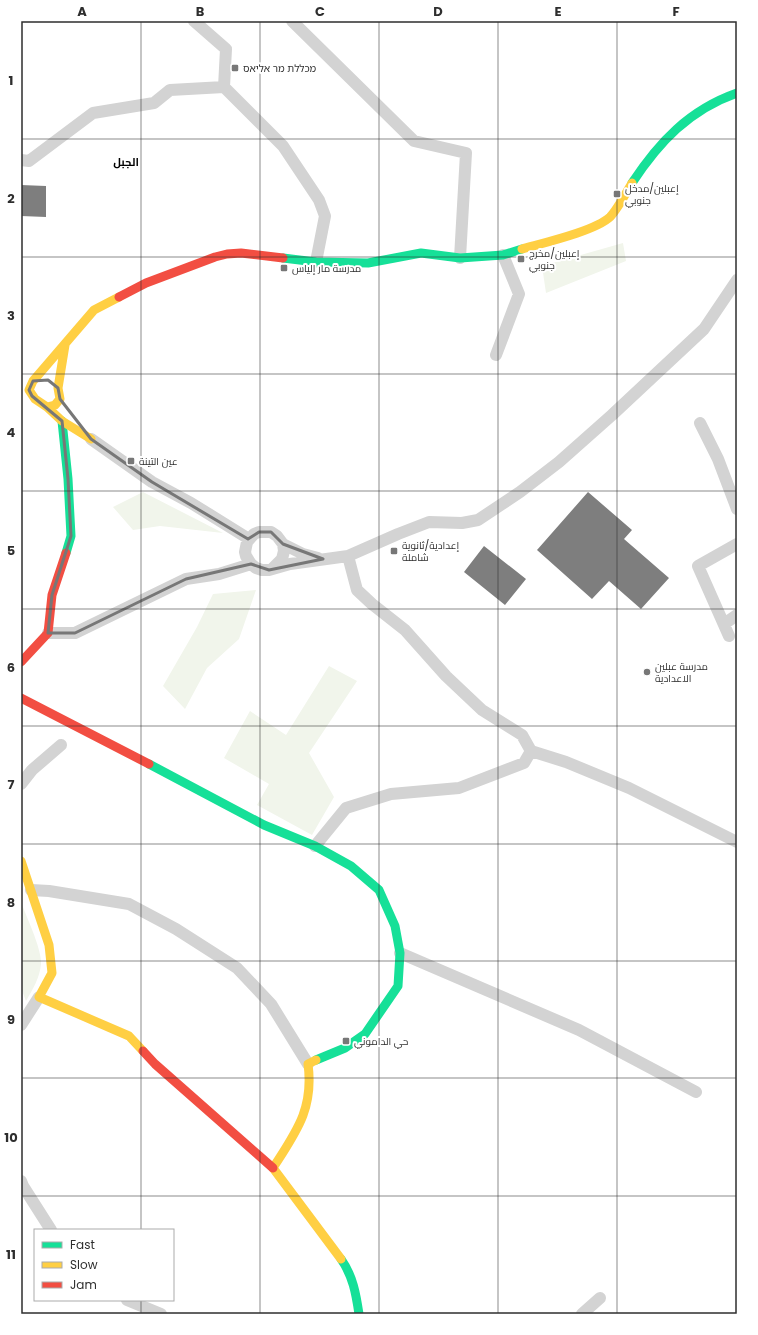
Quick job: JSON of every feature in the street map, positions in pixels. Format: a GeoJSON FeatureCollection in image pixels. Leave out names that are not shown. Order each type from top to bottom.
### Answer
{"type":"FeatureCollection","features":[{"type":"Feature","properties":{"kind":"street"},"geometry":{"type":"LineString","coordinates":[[194,21],[226,49],[224,86],[283,146],[319,200],[325,216],[316,262]]}},
{"type":"Feature","properties":{"kind":"street"},"geometry":{"type":"LineString","coordinates":[[292,21],[414,141],[466,153],[460,258]]}},
{"type":"Feature","properties":{"kind":"street"},"geometry":{"type":"LineString","coordinates":[[21,160],[28,161],[93,113],[154,103],[170,90],[224,86]]}},
{"type":"Feature","properties":{"kind":"street"},"geometry":{"type":"LineString","coordinates":[[32,396],[30,390],[34,380],[94,310],[146,283],[215,257],[227,254],[242,253],[316,262],[368,263],[421,253],[460,258],[503,255],[586,230],[607,220],[612,215],[639,173],[667,138],[690,117],[723,98],[737,93]]}},
{"type":"Feature","properties":{"kind":"street"},"geometry":{"type":"LineString","coordinates":[[496,355],[519,294],[503,255]]}},
{"type":"Feature","properties":{"kind":"street"},"geometry":{"type":"LineString","coordinates":[[323,560],[303,554],[283,544],[277,536],[266,531],[254,534],[246,545],[246,556],[251,564],[262,570],[290,564],[323,560],[348,556],[429,522],[462,523],[478,520],[520,492],[559,462],[612,415],[704,329],[737,280]]}},
{"type":"Feature","properties":{"kind":"street"},"geometry":{"type":"LineString","coordinates":[[47,407],[62,402],[58,388],[64,345]]}},
{"type":"Feature","properties":{"kind":"street"},"geometry":{"type":"LineString","coordinates":[[21,380],[48,380],[58,388]]}},
{"type":"Feature","properties":{"kind":"street"},"geometry":{"type":"LineString","coordinates":[[21,390],[32,396],[62,420],[152,482],[192,503],[249,540]]}},
{"type":"Feature","properties":{"kind":"street"},"geometry":{"type":"LineString","coordinates":[[73,416],[91,439]]}},
{"type":"Feature","properties":{"kind":"street"},"geometry":{"type":"LineString","coordinates":[[21,662],[48,633],[52,594],[71,536],[68,479],[62,420]]}},
{"type":"Feature","properties":{"kind":"street"},"geometry":{"type":"LineString","coordinates":[[700,423],[718,459],[737,509]]}},
{"type":"Feature","properties":{"kind":"street"},"geometry":{"type":"LineString","coordinates":[[273,568],[282,559],[284,551],[283,544]]}},
{"type":"Feature","properties":{"kind":"street"},"geometry":{"type":"LineString","coordinates":[[729,636],[698,566],[737,544]]}},
{"type":"Feature","properties":{"kind":"street"},"geometry":{"type":"LineString","coordinates":[[348,556],[357,590],[404,630],[446,676],[482,710],[522,735],[531,751],[566,762],[629,788],[737,842]]}},
{"type":"Feature","properties":{"kind":"street"},"geometry":{"type":"LineString","coordinates":[[48,633],[75,633],[186,579],[219,574],[251,564]]}},
{"type":"Feature","properties":{"kind":"street"},"geometry":{"type":"LineString","coordinates":[[724,624],[737,615]]}},
{"type":"Feature","properties":{"kind":"street"},"geometry":{"type":"LineString","coordinates":[[21,698],[81,728],[264,825],[315,846],[351,866],[379,890],[394,926],[400,953],[398,986],[365,1034],[345,1048],[308,1064]]}},
{"type":"Feature","properties":{"kind":"street"},"geometry":{"type":"LineString","coordinates":[[21,784],[32,770],[61,744]]}},
{"type":"Feature","properties":{"kind":"street"},"geometry":{"type":"LineString","coordinates":[[315,846],[346,808],[391,794],[459,788],[524,763],[531,751]]}},
{"type":"Feature","properties":{"kind":"street"},"geometry":{"type":"LineString","coordinates":[[21,860],[49,945],[52,973],[21,1025]]}},
{"type":"Feature","properties":{"kind":"street"},"geometry":{"type":"LineString","coordinates":[[30,890],[49,890],[129,904],[176,929],[237,968],[272,1004],[308,1064],[310,1086],[306,1108],[298,1128],[273,1168]]}},
{"type":"Feature","properties":{"kind":"street"},"geometry":{"type":"LineString","coordinates":[[400,953],[579,1030],[696,1092]]}},
{"type":"Feature","properties":{"kind":"street"},"geometry":{"type":"LineString","coordinates":[[39,997],[129,1036],[155,1064],[273,1168],[346,1266],[354,1284],[359,1314]]}},
{"type":"Feature","properties":{"kind":"street"},"geometry":{"type":"LineString","coordinates":[[21,1181],[51,1229]]}},
{"type":"Feature","properties":{"kind":"street"},"geometry":{"type":"LineString","coordinates":[[582,1314],[600,1298]]}},
{"type":"Feature","properties":{"kind":"street"},"geometry":{"type":"LineString","coordinates":[[129,1301],[161,1314]]}},
{"type":"Feature","properties":{"kind":"highlighted area"},"geometry":{"type":"Polygon","coordinates":[[[48,380],[58,388],[60,399],[91,439],[152,482],[248,539],[259,532],[271,532],[283,544],[323,559],[269,570],[251,564],[186,579],[75,633],[48,633],[52,595],[71,536],[68,479],[62,421],[32,396],[29,390],[33,381],[48,380]]]}},
{"type":"Feature","properties":{"kind":"shaded area"},"geometry":{"type":"Polygon","coordinates":[[[623,243],[626,261],[546,293],[542,266],[623,243]]]}},
{"type":"Feature","properties":{"kind":"shaded area"},"geometry":{"type":"Polygon","coordinates":[[[143,492],[223,533],[160,526],[133,530],[113,507],[143,492]]]}},
{"type":"Feature","properties":{"kind":"shaded area"},"geometry":{"type":"Polygon","coordinates":[[[256,590],[239,639],[207,668],[185,709],[163,686],[197,627],[213,594],[256,590]]]}},
{"type":"Feature","properties":{"kind":"shaded area"},"geometry":{"type":"Polygon","coordinates":[[[329,666],[357,681],[309,753],[334,797],[312,835],[257,805],[269,784],[224,758],[250,711],[286,735],[329,666]]]}},
{"type":"Feature","properties":{"kind":"shaded area"},"geometry":{"type":"Polygon","coordinates":[[[21,902],[41,958],[38,978],[26,1001],[21,988],[21,902]]]}},
{"type":"Feature","properties":{"kind":"building"},"geometry":{"type":"Polygon","coordinates":[[[21,185],[46,186],[46,217],[21,216],[21,185]]]}},
{"type":"Feature","properties":{"kind":"building"},"geometry":{"type":"Polygon","coordinates":[[[588,492],[632,530],[624,539],[669,578],[641,609],[609,581],[592,599],[537,550],[588,492]]]}},
{"type":"Feature","properties":{"kind":"building"},"geometry":{"type":"Polygon","coordinates":[[[484,546],[526,579],[505,605],[464,572],[484,546]]]}},
{"type":"Feature","properties":{"kind":"traffic: fast"},"geometry":{"type":"LineString","coordinates":[[632,183],[653,154],[677,129],[704,108],[737,93]]}},
{"type":"Feature","properties":{"kind":"traffic: fast"},"geometry":{"type":"LineString","coordinates":[[283,258],[316,262],[368,263],[421,253],[460,258],[503,255],[522,249]]}},
{"type":"Feature","properties":{"kind":"traffic: fast"},"geometry":{"type":"LineString","coordinates":[[62,421],[68,479],[71,536],[66,553]]}},
{"type":"Feature","properties":{"kind":"traffic: fast"},"geometry":{"type":"LineString","coordinates":[[149,764],[264,825],[315,846],[351,866],[379,890],[395,926],[400,953],[398,986],[365,1034],[345,1048],[316,1060]]}},
{"type":"Feature","properties":{"kind":"traffic: fast"},"geometry":{"type":"LineString","coordinates":[[341,1259],[351,1279],[359,1314]]}},
{"type":"Feature","properties":{"kind":"traffic: slow"},"geometry":{"type":"LineString","coordinates":[[522,249],[581,232],[603,222],[616,210],[632,183]]}},
{"type":"Feature","properties":{"kind":"traffic: slow"},"geometry":{"type":"LineString","coordinates":[[91,439],[62,421],[47,407],[35,399],[29,390],[33,381],[94,310],[119,297]]}},
{"type":"Feature","properties":{"kind":"traffic: slow"},"geometry":{"type":"LineString","coordinates":[[47,407],[55,405],[60,399],[58,388],[65,345]]}},
{"type":"Feature","properties":{"kind":"traffic: slow"},"geometry":{"type":"LineString","coordinates":[[21,861],[49,945],[52,973],[39,997],[129,1036],[143,1051]]}},
{"type":"Feature","properties":{"kind":"traffic: slow"},"geometry":{"type":"LineString","coordinates":[[316,1060],[308,1064],[309,1080],[306,1107],[296,1131],[273,1168],[341,1259]]}},
{"type":"Feature","properties":{"kind":"traffic: jam"},"geometry":{"type":"LineString","coordinates":[[119,297],[146,283],[215,257],[227,254],[241,253],[283,258]]}},
{"type":"Feature","properties":{"kind":"traffic: jam"},"geometry":{"type":"LineString","coordinates":[[21,662],[48,633],[52,595],[66,553]]}},
{"type":"Feature","properties":{"kind":"traffic: jam"},"geometry":{"type":"LineString","coordinates":[[21,698],[149,764]]}},
{"type":"Feature","properties":{"kind":"traffic: jam"},"geometry":{"type":"LineString","coordinates":[[143,1051],[155,1064],[273,1168]]}},
{"type":"Feature","properties":{"kind":"place","name":"מכללת מר אליאס"},"geometry":{"type":"Point","coordinates":[235,68]}},
{"type":"Feature","properties":{"kind":"place","name":"إعبلين/مدخل جنوبي"},"geometry":{"type":"Point","coordinates":[617,194]}},
{"type":"Feature","properties":{"kind":"place","name":"إعبلين/مخرج جنوبي"},"geometry":{"type":"Point","coordinates":[521,259]}},
{"type":"Feature","properties":{"kind":"place","name":"مدرسة مار إلياس"},"geometry":{"type":"Point","coordinates":[284,268]}},
{"type":"Feature","properties":{"kind":"place","name":"عين التينة"},"geometry":{"type":"Point","coordinates":[131,461]}},
{"type":"Feature","properties":{"kind":"place","name":"إعدادية/ثانوية شاملة"},"geometry":{"type":"Point","coordinates":[394,551]}},
{"type":"Feature","properties":{"kind":"place","name":"مدرسة عبلين الاعدادية"},"geometry":{"type":"Point","coordinates":[647,672]}},
{"type":"Feature","properties":{"kind":"place","name":"حي الداموني"},"geometry":{"type":"Point","coordinates":[346,1041]}},
{"type":"Feature","properties":{"kind":"district","name":"الجبل"},"geometry":{"type":"Point","coordinates":[126,162]}}]}
